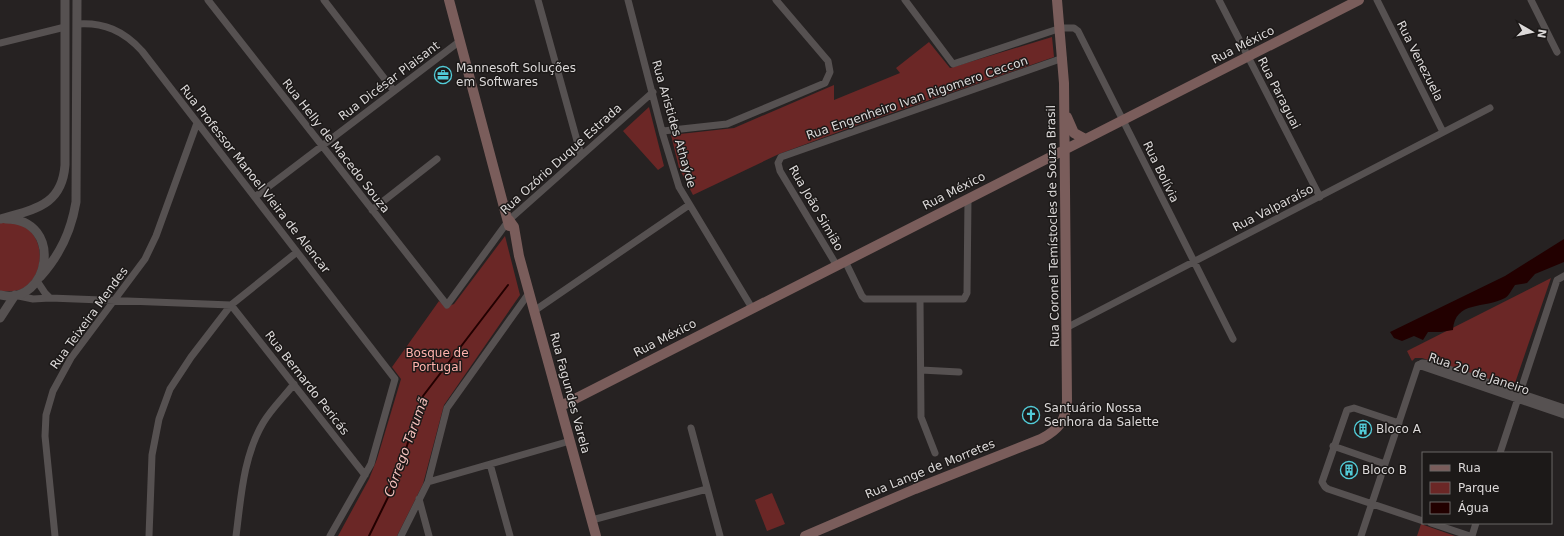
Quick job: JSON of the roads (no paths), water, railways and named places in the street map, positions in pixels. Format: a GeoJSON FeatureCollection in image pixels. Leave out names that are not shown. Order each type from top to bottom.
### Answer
{"type":"FeatureCollection","features":[{"type":"Feature","properties":{"kind":"main road","name":"Rua Fagundes Varela"},"geometry":{"type":"LineString","coordinates":[[449,0],[509,220],[514,247],[519,256],[530,293],[596,536]]}},
{"type":"Feature","properties":{"kind":"main road","name":"Rua Coronel Temístocles de Souza Brasil"},"geometry":{"type":"LineString","coordinates":[[1057,0],[1064,58],[1067,410],[1062,423]]}},
{"type":"Feature","properties":{"kind":"main road","name":"Rua México"},"geometry":{"type":"LineString","coordinates":[[561,406],[1359,0]]}},
{"type":"Feature","properties":{"kind":"main road"},"geometry":{"type":"LineString","coordinates":[[1064,112],[1072,131],[1085,139]]}},
{"type":"Feature","properties":{"kind":"main road","name":"Rua Lange de Morretes"},"geometry":{"type":"LineString","coordinates":[[805,536],[908,492],[1041,439],[1062,423]]}},
{"type":"Feature","properties":{"kind":"street"},"geometry":{"type":"LineString","coordinates":[[0,219],[33,209],[47,202],[57,193],[61,185],[65,165],[65,0]]}},
{"type":"Feature","properties":{"kind":"street"},"geometry":{"type":"LineString","coordinates":[[0,298],[15,295],[27,290],[52,264],[64,244],[75,208],[77,0]]}},
{"type":"Feature","properties":{"kind":"street","name":"Rua Helly de Macedo Souza"},"geometry":{"type":"LineString","coordinates":[[208,0],[447,305]]}},
{"type":"Feature","properties":{"kind":"street"},"geometry":{"type":"LineString","coordinates":[[324,0],[394,91]]}},
{"type":"Feature","properties":{"kind":"street"},"geometry":{"type":"LineString","coordinates":[[538,0],[581,155]]}},
{"type":"Feature","properties":{"kind":"street","name":"Rua Aristides Athaýde"},"geometry":{"type":"LineString","coordinates":[[628,0],[676,178],[689,205],[752,308]]}},
{"type":"Feature","properties":{"kind":"street"},"geometry":{"type":"LineString","coordinates":[[663,131],[727,124],[825,83],[830,72],[828,61],[776,0]]}},
{"type":"Feature","properties":{"kind":"street"},"geometry":{"type":"LineString","coordinates":[[905,0],[952,64],[1061,28]]}},
{"type":"Feature","properties":{"kind":"street","name":"Rua Paraguai"},"geometry":{"type":"LineString","coordinates":[[1219,0],[1320,196]]}},
{"type":"Feature","properties":{"kind":"street","name":"Rua Venezuela"},"geometry":{"type":"LineString","coordinates":[[1377,0],[1443,132]]}},
{"type":"Feature","properties":{"kind":"street"},"geometry":{"type":"LineString","coordinates":[[1531,0],[1557,52]]}},
{"type":"Feature","properties":{"kind":"street"},"geometry":{"type":"LineString","coordinates":[[0,43],[77,24]]}},
{"type":"Feature","properties":{"kind":"street","name":"Rua Professor Manoel Vieira de Alencar"},"geometry":{"type":"LineString","coordinates":[[77,24],[102,25],[122,33],[134,42],[395,379],[378,444],[365,475]]}},
{"type":"Feature","properties":{"kind":"street","name":"Rua Bolívia"},"geometry":{"type":"LineString","coordinates":[[1061,28],[1074,28],[1082,36],[1232,339]]}},
{"type":"Feature","properties":{"kind":"street","name":"Rua Dicésar Plaisant"},"geometry":{"type":"LineString","coordinates":[[255,197],[460,41]]}},
{"type":"Feature","properties":{"kind":"street","name":"Rua Engenheiro Ivan Rigomero Ceccon"},"geometry":{"type":"LineString","coordinates":[[779,160],[784,155],[1064,58]]}},
{"type":"Feature","properties":{"kind":"street","name":"Rua Ozório Duque Estrada"},"geometry":{"type":"LineString","coordinates":[[447,305],[509,220],[653,92]]}},
{"type":"Feature","properties":{"kind":"street","name":"Rua Valparaíso"},"geometry":{"type":"LineString","coordinates":[[1066,328],[1490,108]]}},
{"type":"Feature","properties":{"kind":"street","name":"Rua Teixeira Mendes"},"geometry":{"type":"LineString","coordinates":[[55,536],[45,442],[49,403],[64,370],[140,268],[151,247],[197,123]]}},
{"type":"Feature","properties":{"kind":"street"},"geometry":{"type":"LineString","coordinates":[[372,210],[437,159]]}},
{"type":"Feature","properties":{"kind":"street","name":"Rua João Simião"},"geometry":{"type":"LineString","coordinates":[[779,160],[780,171],[865,299],[920,300]]}},
{"type":"Feature","properties":{"kind":"street"},"geometry":{"type":"LineString","coordinates":[[935,453],[921,417],[920,300],[961,300],[966,296],[968,199]]}},
{"type":"Feature","properties":{"kind":"street"},"geometry":{"type":"LineString","coordinates":[[534,312],[689,205]]}},
{"type":"Feature","properties":{"kind":"street"},"geometry":{"type":"LineString","coordinates":[[0,219],[13,219],[25,223],[35,230],[42,241],[45,253],[44,265],[38,279],[41,289],[50,298]]}},
{"type":"Feature","properties":{"kind":"street"},"geometry":{"type":"LineString","coordinates":[[149,536],[152,455],[164,403],[180,373],[231,305],[297,252]]}},
{"type":"Feature","properties":{"kind":"street"},"geometry":{"type":"LineString","coordinates":[[1500,452],[1557,280],[1564,276]]}},
{"type":"Feature","properties":{"kind":"street"},"geometry":{"type":"LineString","coordinates":[[400,536],[428,482],[449,404],[530,293]]}},
{"type":"Feature","properties":{"kind":"street"},"geometry":{"type":"LineString","coordinates":[[0,295],[15,295],[33,299],[50,298],[231,305]]}},
{"type":"Feature","properties":{"kind":"street"},"geometry":{"type":"LineString","coordinates":[[0,318],[15,295]]}},
{"type":"Feature","properties":{"kind":"street","name":"Rua Bernardo Pericás"},"geometry":{"type":"LineString","coordinates":[[231,305],[365,475]]}},
{"type":"Feature","properties":{"kind":"street","name":"Rua 20 de Janeiro"},"geometry":{"type":"LineString","coordinates":[[1399,423],[1418,365],[1519,396],[1564,408]]}},
{"type":"Feature","properties":{"kind":"street"},"geometry":{"type":"LineString","coordinates":[[921,370],[959,372]]}},
{"type":"Feature","properties":{"kind":"street"},"geometry":{"type":"LineString","coordinates":[[236,536],[245,472],[253,443],[264,421],[294,384]]}},
{"type":"Feature","properties":{"kind":"street","name":"Rua 20 de Janeiro"},"geometry":{"type":"LineString","coordinates":[[1519,396],[1564,415]]}},
{"type":"Feature","properties":{"kind":"street"},"geometry":{"type":"LineString","coordinates":[[1361,536],[1372,504],[1399,423],[1350,408],[1344,413],[1322,479],[1322,485],[1328,489],[1372,504],[1422,520]]}},
{"type":"Feature","properties":{"kind":"street"},"geometry":{"type":"LineString","coordinates":[[692,428],[720,536]]}},
{"type":"Feature","properties":{"kind":"street"},"geometry":{"type":"LineString","coordinates":[[428,482],[570,441]]}},
{"type":"Feature","properties":{"kind":"street"},"geometry":{"type":"LineString","coordinates":[[1333,446],[1385,464]]}},
{"type":"Feature","properties":{"kind":"street"},"geometry":{"type":"LineString","coordinates":[[490,464],[510,536]]}},
{"type":"Feature","properties":{"kind":"street"},"geometry":{"type":"LineString","coordinates":[[330,536],[365,475]]}},
{"type":"Feature","properties":{"kind":"street"},"geometry":{"type":"LineString","coordinates":[[592,520],[707,489]]}},
{"type":"Feature","properties":{"kind":"street"},"geometry":{"type":"LineString","coordinates":[[419,499],[430,536]]}},
{"type":"Feature","properties":{"kind":"street"},"geometry":{"type":"LineString","coordinates":[[1434,524],[1471,536],[1476,524]]}},
{"type":"Feature","properties":{"kind":"water"},"geometry":{"type":"Polygon","coordinates":[[[1564,239],[1564,262],[1535,274],[1527,283],[1515,285],[1505,298],[1465,310],[1459,314],[1455,320],[1453,330],[1428,332],[1423,340],[1414,336],[1402,341],[1394,338],[1390,332],[1505,276],[1564,239]]]}},
{"type":"Feature","properties":{"kind":"waterway","name":"Córrego Tarumã"},"geometry":{"type":"LineString","coordinates":[[369,536],[395,483],[423,396],[508,285]]}},
{"type":"Feature","properties":{"kind":"place","name":"Mannesoft Soluções em Softwares"},"geometry":{"type":"Point","coordinates":[443,75]}},
{"type":"Feature","properties":{"kind":"place","name":"Santuário Nossa Senhora da Salette"},"geometry":{"type":"Point","coordinates":[1031,415]}},
{"type":"Feature","properties":{"kind":"place","name":"Bloco A"},"geometry":{"type":"Point","coordinates":[1363,429]}},
{"type":"Feature","properties":{"kind":"place","name":"Bloco B"},"geometry":{"type":"Point","coordinates":[1349,470]}},
{"type":"Feature","properties":{"kind":"park label","name":"Bosque de Portugal"},"geometry":{"type":"Point","coordinates":[437,360]}}]}
